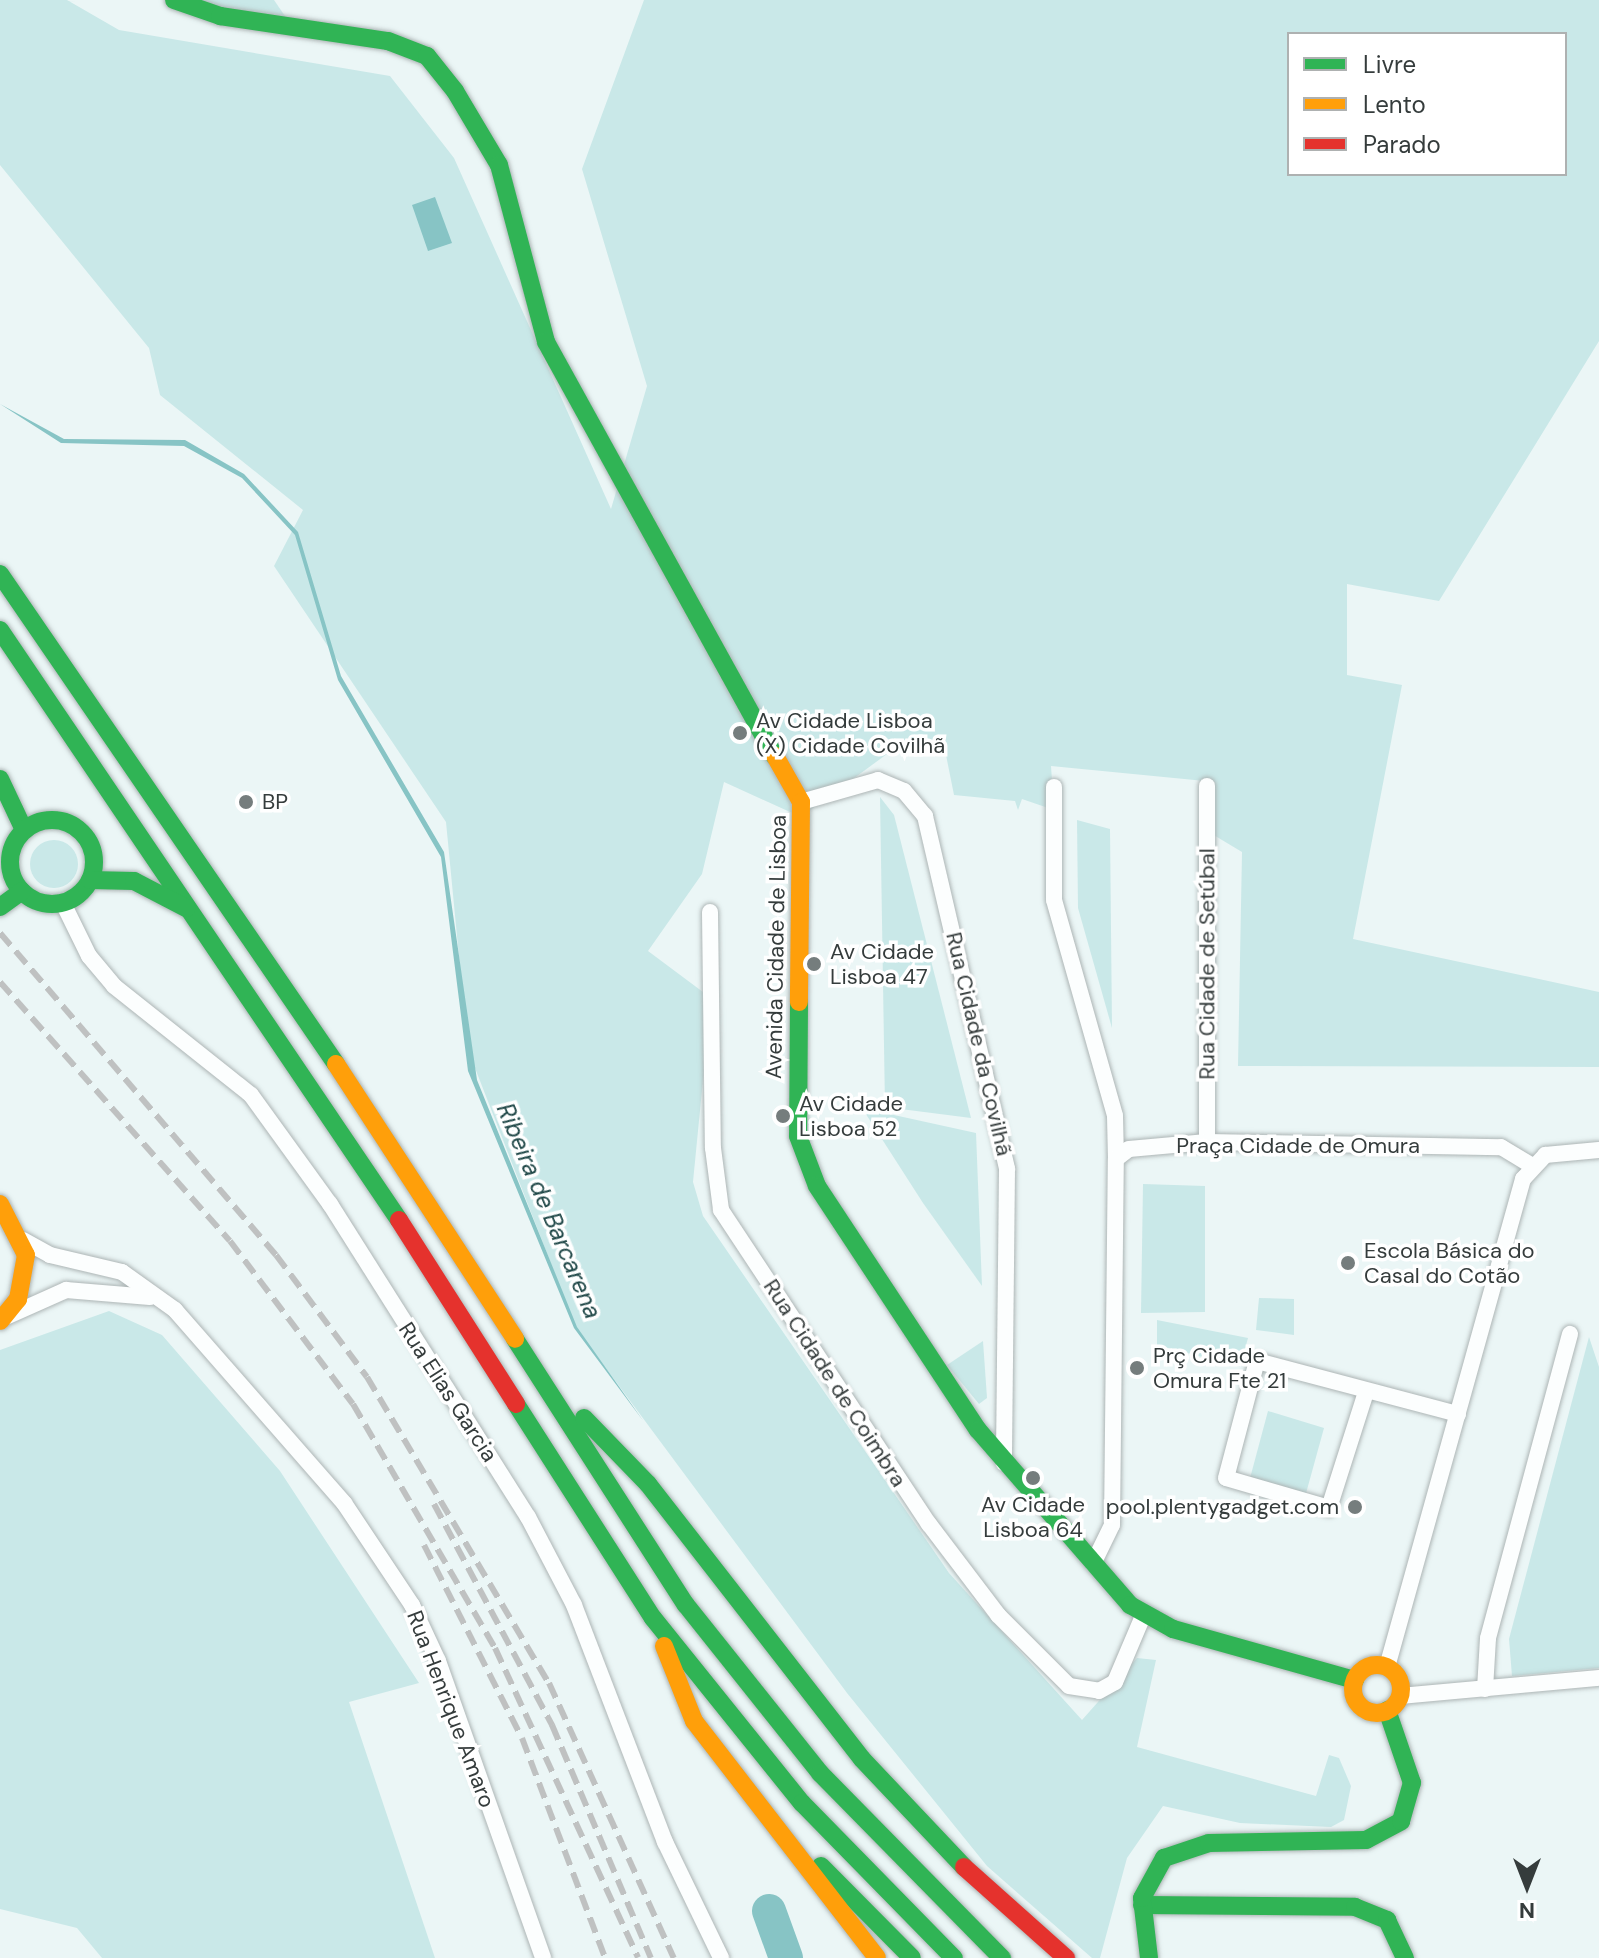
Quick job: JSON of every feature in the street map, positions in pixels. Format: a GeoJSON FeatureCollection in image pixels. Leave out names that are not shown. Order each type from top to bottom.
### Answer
{"type":"FeatureCollection","features":[{"type":"Feature","properties":{"kind":"main road","name":"Avenida Cidade de Lisboa"},"geometry":{"type":"LineString","coordinates":[[174,0],[220,16],[388,41],[427,56],[455,91],[499,165],[546,342],[801,802],[798,1136],[806,1166],[1004,1465],[1143,1616],[1355,1680]]}},
{"type":"Feature","properties":{"kind":"main road"},"geometry":{"type":"LineString","coordinates":[[0,574],[543,1377],[686,1605],[820,1773],[1002,1958]]}},
{"type":"Feature","properties":{"kind":"main road"},"geometry":{"type":"LineString","coordinates":[[0,630],[421,1251],[653,1618],[802,1803],[954,1958]]}},
{"type":"Feature","properties":{"kind":"main road"},"geometry":{"type":"LineString","coordinates":[[0,779],[24,830]]}},
{"type":"Feature","properties":{"kind":"main road"},"geometry":{"type":"LineString","coordinates":[[90,880],[93,852],[77,829],[51,820],[24,830],[11,854],[22,891],[41,903],[63,903],[90,880],[134,881],[188,909]]}},
{"type":"Feature","properties":{"kind":"main road"},"geometry":{"type":"LineString","coordinates":[[0,907],[22,891]]}},
{"type":"Feature","properties":{"kind":"main road"},"geometry":{"type":"LineString","coordinates":[[0,1204],[23,1240],[23,1285],[0,1321]]}},
{"type":"Feature","properties":{"kind":"main road"},"geometry":{"type":"LineString","coordinates":[[543,1377],[648,1484],[862,1759],[987,1891],[1066,1958]]}},
{"type":"Feature","properties":{"kind":"main road"},"geometry":{"type":"LineString","coordinates":[[653,1618],[694,1721],[877,1958]]}},
{"type":"Feature","properties":{"kind":"main road"},"geometry":{"type":"LineString","coordinates":[[1387,1667],[1399,1679],[1400,1696],[1387,1710],[1361,1706],[1355,1680],[1365,1669],[1387,1667]]}},
{"type":"Feature","properties":{"kind":"main road"},"geometry":{"type":"LineString","coordinates":[[1149,1958],[1142,1905],[1152,1868],[1184,1847],[1366,1840],[1387,1833],[1410,1806],[1412,1783],[1387,1710]]}},
{"type":"Feature","properties":{"kind":"main road"},"geometry":{"type":"LineString","coordinates":[[744,1787],[912,1958]]}},
{"type":"Feature","properties":{"kind":"main road"},"geometry":{"type":"LineString","coordinates":[[1142,1905],[1355,1907],[1387,1920],[1405,1958]]}},
{"type":"Feature","properties":{"kind":"street","name":"Rua Cidade da Covilhã"},"geometry":{"type":"LineString","coordinates":[[801,802],[878,780],[904,791],[925,816],[1007,1169],[1004,1465]]}},
{"type":"Feature","properties":{"kind":"street","name":"Rua Cidade de Setúbal"},"geometry":{"type":"LineString","coordinates":[[1207,786],[1207,1142]]}},
{"type":"Feature","properties":{"kind":"street"},"geometry":{"type":"LineString","coordinates":[[1054,787],[1054,900],[1115,1116],[1112,1525],[1093,1564]]}},
{"type":"Feature","properties":{"kind":"street","name":"Rua Elias Garcia"},"geometry":{"type":"LineString","coordinates":[[63,903],[89,956],[114,986],[251,1095],[330,1204],[528,1517],[574,1605],[665,1842],[721,1958]]}},
{"type":"Feature","properties":{"kind":"street","name":"Rua Cidade de Coimbra"},"geometry":{"type":"LineString","coordinates":[[710,912],[713,1170],[721,1210],[929,1524],[998,1615],[1069,1686],[1099,1691],[1115,1682],[1143,1616]]}},
{"type":"Feature","properties":{"kind":"street","name":"Praça Cidade de Omura"},"geometry":{"type":"LineString","coordinates":[[1116,1159],[1129,1149],[1207,1142],[1501,1147],[1531,1165]]}},
{"type":"Feature","properties":{"kind":"street"},"geometry":{"type":"LineString","coordinates":[[1387,1667],[1458,1414],[1508,1220],[1531,1165],[1558,1151],[1599,1150]]}},
{"type":"Feature","properties":{"kind":"street","name":"Rua Henrique Amaro"},"geometry":{"type":"LineString","coordinates":[[23,1240],[50,1255],[122,1272],[163,1301],[344,1503],[412,1605],[543,1958]]}},
{"type":"Feature","properties":{"kind":"street"},"geometry":{"type":"LineString","coordinates":[[0,1321],[86,1287],[163,1301]]}},
{"type":"Feature","properties":{"kind":"street"},"geometry":{"type":"LineString","coordinates":[[1485,1689],[1488,1638],[1570,1334]]}},
{"type":"Feature","properties":{"kind":"street"},"geometry":{"type":"LineString","coordinates":[[1366,1392],[1329,1508],[1226,1478],[1257,1361],[1458,1414]]}},
{"type":"Feature","properties":{"kind":"street"},"geometry":{"type":"LineString","coordinates":[[1400,1696],[1599,1678]]}},
{"type":"Feature","properties":{"kind":"shaded area"},"geometry":{"type":"Polygon","coordinates":[[[0,0],[67,0],[119,30],[390,76],[454,158],[611,509],[647,386],[582,169],[644,0],[1599,0],[1599,341],[1439,601],[1347,584],[1347,675],[1402,685],[1353,939],[1599,992],[1599,1067],[1238,1066],[1242,852],[1212,834],[1215,782],[1051,766],[1054,810],[1022,799],[1018,810],[1015,801],[954,795],[946,755],[902,743],[801,817],[724,782],[702,874],[648,951],[711,998],[693,1182],[703,1216],[949,1573],[1082,1720],[1137,1658],[1156,1660],[1137,1747],[1316,1796],[1329,1755],[1339,1758],[1351,1786],[1344,1820],[1331,1827],[1240,1823],[1163,1806],[1127,1858],[1100,1958],[1092,1958],[987,1866],[847,1693],[576,1328],[468,1050],[446,822],[274,566],[303,510],[160,395],[149,348],[0,165],[0,0]]]}},
{"type":"Feature","properties":{"kind":"shaded area"},"geometry":{"type":"Polygon","coordinates":[[[183,0],[274,0],[289,22],[183,0]]]}},
{"type":"Feature","properties":{"kind":"shaded area"},"geometry":{"type":"Polygon","coordinates":[[[880,797],[894,815],[971,1118],[885,1107],[880,797]]]}},
{"type":"Feature","properties":{"kind":"shaded area"},"geometry":{"type":"Polygon","coordinates":[[[1077,820],[1110,829],[1112,1028],[1078,908],[1077,820]]]}},
{"type":"Feature","properties":{"kind":"shaded area"},"geometry":{"type":"Polygon","coordinates":[[[54,840],[71,847],[78,864],[71,881],[54,888],[37,881],[30,864],[37,847],[54,840]]]}},
{"type":"Feature","properties":{"kind":"shaded area"},"geometry":{"type":"Polygon","coordinates":[[[862,1108],[976,1133],[982,1286],[923,1203],[862,1108]]]}},
{"type":"Feature","properties":{"kind":"shaded area"},"geometry":{"type":"Polygon","coordinates":[[[1143,1184],[1205,1186],[1205,1312],[1141,1313],[1143,1184]]]}},
{"type":"Feature","properties":{"kind":"shaded area"},"geometry":{"type":"Polygon","coordinates":[[[1259,1298],[1294,1299],[1294,1335],[1256,1330],[1259,1298]]]}},
{"type":"Feature","properties":{"kind":"shaded area"},"geometry":{"type":"Polygon","coordinates":[[[109,1311],[162,1335],[280,1471],[419,1683],[349,1702],[435,1958],[102,1958],[77,1928],[0,1909],[0,1350],[109,1311]]]}},
{"type":"Feature","properties":{"kind":"shaded area"},"geometry":{"type":"Polygon","coordinates":[[[1157,1320],[1248,1338],[1240,1367],[1157,1345],[1157,1320]]]}},
{"type":"Feature","properties":{"kind":"shaded area"},"geometry":{"type":"Polygon","coordinates":[[[1589,1337],[1599,1367],[1599,1668],[1512,1676],[1509,1639],[1589,1337]]]}},
{"type":"Feature","properties":{"kind":"shaded area"},"geometry":{"type":"Polygon","coordinates":[[[983,1341],[987,1398],[979,1404],[947,1365],[983,1341]]]}},
{"type":"Feature","properties":{"kind":"shaded area"},"geometry":{"type":"Polygon","coordinates":[[[1268,1411],[1324,1428],[1305,1497],[1249,1482],[1268,1411]]]}},
{"type":"Feature","properties":{"kind":"water"},"geometry":{"type":"Polygon","coordinates":[[[435,197],[452,243],[428,251],[412,205],[435,197]]]}},
{"type":"Feature","properties":{"kind":"water"},"geometry":{"type":"Polygon","coordinates":[[[0,404],[64,439],[185,440],[244,474],[298,532],[341,676],[444,852],[477,1080],[577,1327],[644,1422],[574,1328],[468,1071],[441,857],[338,680],[295,535],[242,478],[184,446],[61,443],[0,404]]]}},
{"type":"Feature","properties":{"kind":"waterway"},"geometry":{"type":"LineString","coordinates":[[769,1911],[786,1958]]}},
{"type":"Feature","properties":{"kind":"railway"},"geometry":{"type":"LineString","coordinates":[[0,933],[276,1255],[367,1377],[549,1683],[674,1958]]}},
{"type":"Feature","properties":{"kind":"railway"},"geometry":{"type":"LineString","coordinates":[[0,982],[230,1241],[353,1404],[495,1648],[638,1958]]}},
{"type":"Feature","properties":{"kind":"railway"},"geometry":{"type":"LineString","coordinates":[[434,1504],[552,1725],[651,1958]]}},
{"type":"Feature","properties":{"kind":"railway"},"geometry":{"type":"LineString","coordinates":[[424,1545],[522,1738],[605,1958]]}},
{"type":"Feature","properties":{"kind":"traffic: fast"},"geometry":{"type":"LineString","coordinates":[[174,0],[220,16],[388,41],[427,56],[455,91],[499,165],[546,342],[775,756]]}},
{"type":"Feature","properties":{"kind":"traffic: fast"},"geometry":{"type":"LineString","coordinates":[[0,574],[336,1064]]}},
{"type":"Feature","properties":{"kind":"traffic: fast"},"geometry":{"type":"LineString","coordinates":[[0,630],[399,1220]]}},
{"type":"Feature","properties":{"kind":"traffic: fast"},"geometry":{"type":"LineString","coordinates":[[0,779],[24,830]]}},
{"type":"Feature","properties":{"kind":"traffic: fast"},"geometry":{"type":"LineString","coordinates":[[52,820],[68,823],[82,832],[91,846],[94,862],[91,878],[82,892],[68,901],[52,904],[36,901],[22,892],[13,878],[10,862],[13,846],[22,832],[36,823],[52,820]]}},
{"type":"Feature","properties":{"kind":"traffic: fast"},"geometry":{"type":"LineString","coordinates":[[90,880],[134,881],[186,908]]}},
{"type":"Feature","properties":{"kind":"traffic: fast"},"geometry":{"type":"LineString","coordinates":[[0,907],[22,891]]}},
{"type":"Feature","properties":{"kind":"traffic: fast"},"geometry":{"type":"LineString","coordinates":[[799,1002],[798,1136],[817,1186],[978,1430],[1130,1605],[1173,1629],[1355,1680]]}},
{"type":"Feature","properties":{"kind":"traffic: fast"},"geometry":{"type":"LineString","coordinates":[[515,1339],[686,1605],[820,1773],[1002,1958]]}},
{"type":"Feature","properties":{"kind":"traffic: fast"},"geometry":{"type":"LineString","coordinates":[[516,1404],[653,1618],[802,1803],[954,1958]]}},
{"type":"Feature","properties":{"kind":"traffic: fast"},"geometry":{"type":"LineString","coordinates":[[584,1418],[648,1484],[862,1759],[964,1867]]}},
{"type":"Feature","properties":{"kind":"traffic: fast"},"geometry":{"type":"LineString","coordinates":[[1149,1958],[1142,1898],[1164,1858],[1209,1843],[1366,1840],[1401,1821],[1412,1783],[1387,1710]]}},
{"type":"Feature","properties":{"kind":"traffic: fast"},"geometry":{"type":"LineString","coordinates":[[821,1866],[912,1958]]}},
{"type":"Feature","properties":{"kind":"traffic: fast"},"geometry":{"type":"LineString","coordinates":[[1142,1905],[1355,1907],[1387,1920],[1405,1958]]}},
{"type":"Feature","properties":{"kind":"traffic: slow"},"geometry":{"type":"LineString","coordinates":[[775,756],[801,802],[799,1002]]}},
{"type":"Feature","properties":{"kind":"traffic: slow"},"geometry":{"type":"LineString","coordinates":[[336,1064],[515,1339]]}},
{"type":"Feature","properties":{"kind":"traffic: slow"},"geometry":{"type":"LineString","coordinates":[[0,1204],[26,1255],[18,1299],[0,1321]]}},
{"type":"Feature","properties":{"kind":"traffic: slow"},"geometry":{"type":"LineString","coordinates":[[664,1646],[694,1721],[877,1958]]}},
{"type":"Feature","properties":{"kind":"traffic: slow"},"geometry":{"type":"LineString","coordinates":[[1377,1665],[1394,1672],[1401,1689],[1394,1706],[1377,1713],[1360,1706],[1353,1689],[1360,1672],[1377,1665]]}},
{"type":"Feature","properties":{"kind":"traffic: jam"},"geometry":{"type":"LineString","coordinates":[[399,1220],[516,1404]]}},
{"type":"Feature","properties":{"kind":"traffic: jam"},"geometry":{"type":"LineString","coordinates":[[964,1867],[1066,1958]]}},
{"type":"Feature","properties":{"kind":"place","name":"Av Cidade Lisboa (X) Cidade Covilhã"},"geometry":{"type":"Point","coordinates":[740,733]}},
{"type":"Feature","properties":{"kind":"place","name":"BP"},"geometry":{"type":"Point","coordinates":[246,802]}},
{"type":"Feature","properties":{"kind":"place","name":"Av Cidade Lisboa 47"},"geometry":{"type":"Point","coordinates":[814,964]}},
{"type":"Feature","properties":{"kind":"place","name":"Av Cidade Lisboa 52"},"geometry":{"type":"Point","coordinates":[783,1116]}},
{"type":"Feature","properties":{"kind":"place","name":"Escola Básica do Casal do Cotão"},"geometry":{"type":"Point","coordinates":[1348,1263]}},
{"type":"Feature","properties":{"kind":"place","name":"Prç Cidade Omura Fte 21"},"geometry":{"type":"Point","coordinates":[1137,1368]}},
{"type":"Feature","properties":{"kind":"place","name":"Av Cidade Lisboa 64"},"geometry":{"type":"Point","coordinates":[1033,1478]}},
{"type":"Feature","properties":{"kind":"place","name":"pool.plentygadget.com"},"geometry":{"type":"Point","coordinates":[1355,1507]}},
{"type":"Feature","properties":{"kind":"water label","name":"Ribeira de Barcarena"},"geometry":{"type":"Point","coordinates":[549,1211]}}]}
